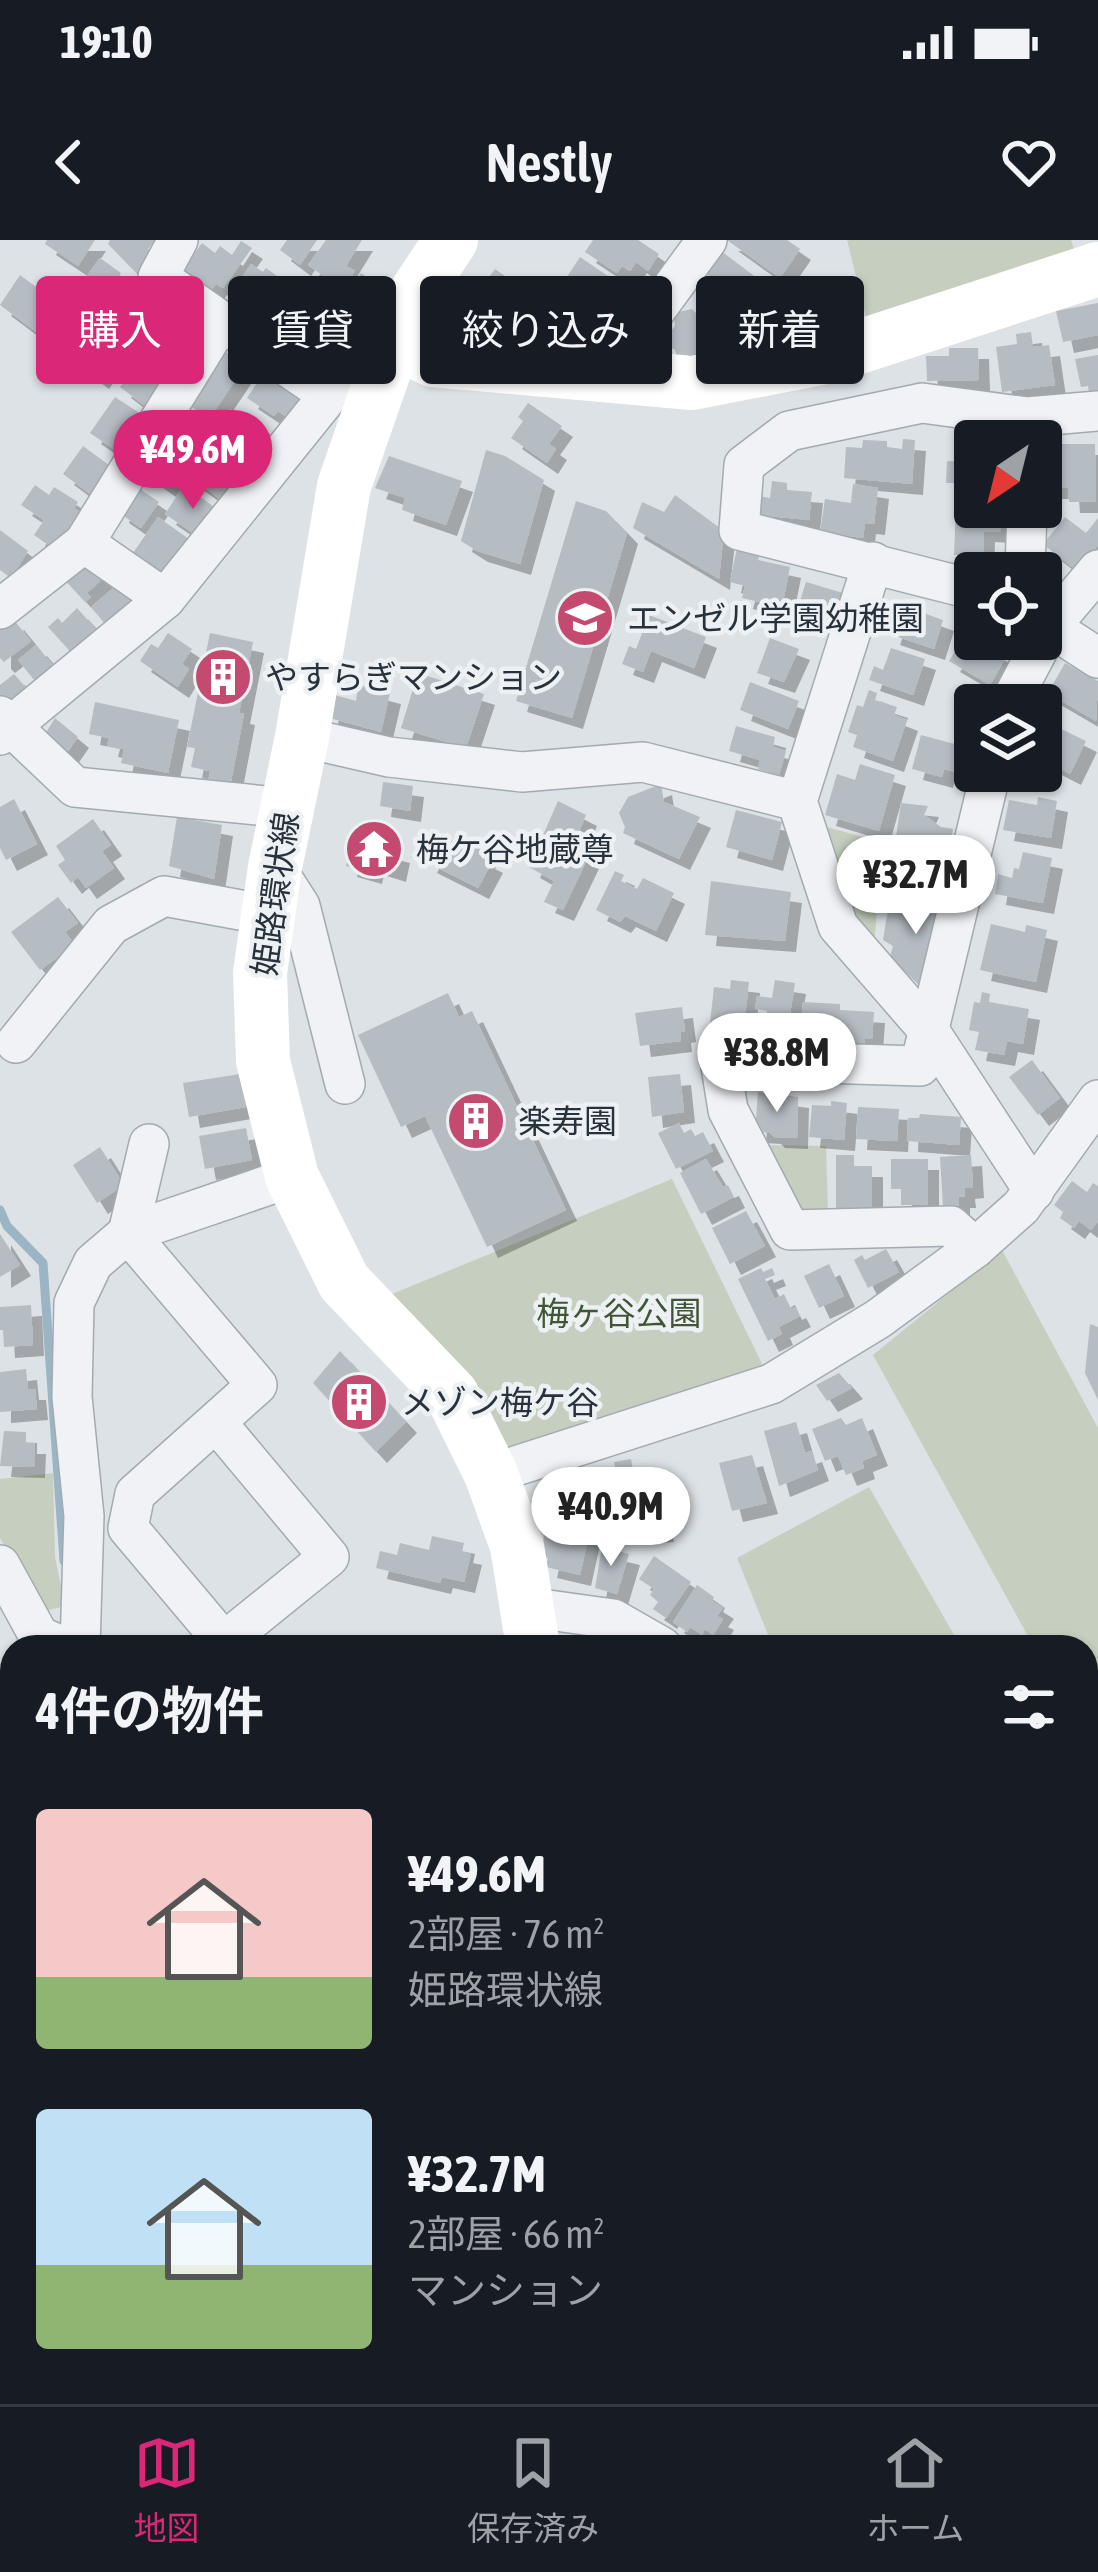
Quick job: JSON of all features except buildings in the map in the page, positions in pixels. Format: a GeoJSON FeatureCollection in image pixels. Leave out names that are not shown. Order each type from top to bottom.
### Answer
{"type":"FeatureCollection","features":[{"type":"Feature","properties":{"kind":"main road","name":"姫路環状線"},"geometry":{"type":"LineString","coordinates":[[396,333],[436,245]]}},
{"type":"Feature","properties":{"kind":"main road"},"geometry":{"type":"LineString","coordinates":[[672,381],[692,383],[831,356],[1091,260]]}},
{"type":"Feature","properties":{"kind":"main road","name":"姫路環状線"},"geometry":{"type":"LineString","coordinates":[[378,384],[344,486],[272,891],[260,973],[263,1061],[292,1178],[344,1282],[452,1395],[490,1474],[517,1546],[530,1627]]}},
{"type":"Feature","properties":{"kind":"street"},"geometry":{"type":"LineString","coordinates":[[178,240],[158,277],[329,395]]}},
{"type":"Feature","properties":{"kind":"street"},"geometry":{"type":"LineString","coordinates":[[672,288],[707,240]]}},
{"type":"Feature","properties":{"kind":"street"},"geometry":{"type":"LineString","coordinates":[[0,609],[84,543],[221,321]]}},
{"type":"Feature","properties":{"kind":"street"},"geometry":{"type":"LineString","coordinates":[[287,808],[75,787],[4,726],[165,599],[342,384]]}},
{"type":"Feature","properties":{"kind":"street"},"geometry":{"type":"LineString","coordinates":[[954,584],[740,530],[744,465],[789,431],[922,403],[991,420]]}},
{"type":"Feature","properties":{"kind":"street"},"geometry":{"type":"LineString","coordinates":[[1062,420],[1098,411]]}},
{"type":"Feature","properties":{"kind":"street"},"geometry":{"type":"LineString","coordinates":[[84,543],[165,599]]}},
{"type":"Feature","properties":{"kind":"street"},"geometry":{"type":"LineString","coordinates":[[873,562],[797,801],[838,926],[930,1032],[1034,1191]]}},
{"type":"Feature","properties":{"kind":"street"},"geometry":{"type":"LineString","coordinates":[[1062,613],[1098,570]]}},
{"type":"Feature","properties":{"kind":"street"},"geometry":{"type":"LineString","coordinates":[[1062,635],[1098,658]]}},
{"type":"Feature","properties":{"kind":"street"},"geometry":{"type":"LineString","coordinates":[[302,737],[389,757],[522,772],[643,762],[797,801]]}},
{"type":"Feature","properties":{"kind":"street"},"geometry":{"type":"LineString","coordinates":[[974,1248],[951,1226],[790,1230],[728,1110],[720,1060],[920,1066],[986,792]]}},
{"type":"Feature","properties":{"kind":"street"},"geometry":{"type":"LineString","coordinates":[[16,1043],[111,925],[164,896],[272,891],[300,906],[345,1084]]}},
{"type":"Feature","properties":{"kind":"street"},"geometry":{"type":"LineString","coordinates":[[490,1474],[771,1384],[878,1319],[1021,1207],[1098,1100]]}},
{"type":"Feature","properties":{"kind":"street"},"geometry":{"type":"LineString","coordinates":[[128,1233],[149,1144]]}},
{"type":"Feature","properties":{"kind":"street"},"geometry":{"type":"LineString","coordinates":[[80,1635],[84,1516],[73,1397],[74,1303],[92,1263],[128,1233],[292,1178]]}},
{"type":"Feature","properties":{"kind":"street"},"geometry":{"type":"LineString","coordinates":[[128,1233],[256,1385],[135,1494],[128,1528],[218,1635]]}},
{"type":"Feature","properties":{"kind":"street"},"geometry":{"type":"LineString","coordinates":[[216,1422],[329,1557],[233,1635]]}},
{"type":"Feature","properties":{"kind":"street"},"geometry":{"type":"LineString","coordinates":[[0,1565],[38,1635]]}},
{"type":"Feature","properties":{"kind":"street"},"geometry":{"type":"LineString","coordinates":[[530,1627],[613,1618],[642,1635]]}},
{"type":"Feature","properties":{"kind":"green space"},"geometry":{"type":"Polygon","coordinates":[[[847,240],[1071,240],[1078,260],[869,329],[864,276],[856,276],[847,240]]]}},
{"type":"Feature","properties":{"kind":"green space"},"geometry":{"type":"Polygon","coordinates":[[[823,826],[881,842],[875,937],[850,910],[823,826]]]}},
{"type":"Feature","properties":{"kind":"green space"},"geometry":{"type":"Polygon","coordinates":[[[759,1145],[826,1146],[828,1213],[807,1213],[780,1193],[759,1145]]]}},
{"type":"Feature","properties":{"kind":"green space","name":"梅ヶ谷公園"},"geometry":{"type":"Polygon","coordinates":[[[672,1179],[767,1374],[511,1450],[467,1384],[392,1294],[672,1179]]]}},
{"type":"Feature","properties":{"kind":"green space"},"geometry":{"type":"Polygon","coordinates":[[[1002,1250],[1098,1428],[1098,1635],[1027,1635],[873,1355],[1002,1250]]]}},
{"type":"Feature","properties":{"kind":"green space"},"geometry":{"type":"Polygon","coordinates":[[[53,1473],[55,1557],[65,1606],[41,1612],[0,1538],[0,1479],[53,1473]]]}},
{"type":"Feature","properties":{"kind":"green space"},"geometry":{"type":"Polygon","coordinates":[[[869,1487],[954,1635],[768,1635],[737,1558],[869,1487]]]}},
{"type":"Feature","properties":{"kind":"waterway"},"geometry":{"type":"LineString","coordinates":[[0,1210],[7,1226],[43,1263],[64,1561]]}},
{"type":"Feature","properties":{"kind":"place","name":"エンゼル学園幼稚園"},"geometry":{"type":"Point","coordinates":[585,618]}},
{"type":"Feature","properties":{"kind":"place","name":"やすらぎマンション"},"geometry":{"type":"Point","coordinates":[223,677]}},
{"type":"Feature","properties":{"kind":"place","name":"梅ケ谷地蔵尊"},"geometry":{"type":"Point","coordinates":[374,849]}},
{"type":"Feature","properties":{"kind":"place","name":"楽寿園"},"geometry":{"type":"Point","coordinates":[476,1121]}},
{"type":"Feature","properties":{"kind":"place","name":"メゾン梅ケ谷"},"geometry":{"type":"Point","coordinates":[359,1402]}}]}
